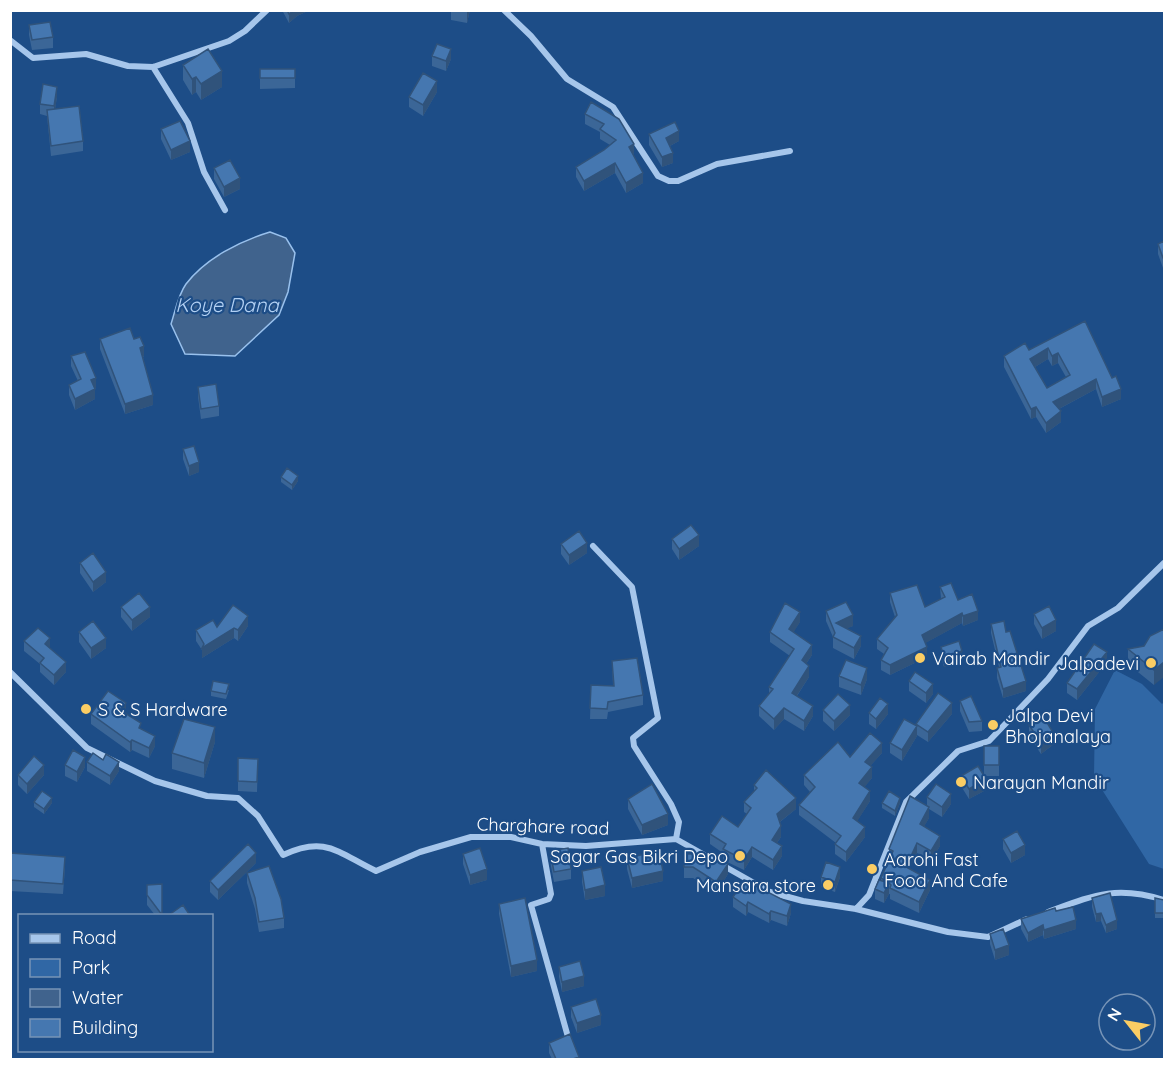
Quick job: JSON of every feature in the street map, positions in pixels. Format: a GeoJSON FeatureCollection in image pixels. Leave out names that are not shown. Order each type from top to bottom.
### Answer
{"type":"FeatureCollection","features":[{"type":"Feature","properties":{"kind":"street"},"geometry":{"type":"LineString","coordinates":[[10,40],[33,58],[86,54],[128,66],[153,67],[229,41],[245,31],[267,10]]}},
{"type":"Feature","properties":{"kind":"street"},"geometry":{"type":"LineString","coordinates":[[504,10],[531,36],[567,79],[613,107],[658,176],[669,181],[678,181],[717,164],[790,151]]}},
{"type":"Feature","properties":{"kind":"street"},"geometry":{"type":"LineString","coordinates":[[153,67],[188,123],[204,172],[225,210]]}},
{"type":"Feature","properties":{"kind":"street"},"geometry":{"type":"LineString","coordinates":[[593,546],[632,587],[658,718],[633,738],[634,746],[671,804],[679,822],[676,839],[770,892],[803,901],[856,909],[948,932],[988,937],[1030,918]]}},
{"type":"Feature","properties":{"kind":"street"},"geometry":{"type":"LineString","coordinates":[[856,909],[869,895],[906,802],[958,752],[989,741],[1048,679],[1088,626],[1118,608],[1164,563]]}},
{"type":"Feature","properties":{"kind":"street","name":"Charghare road"},"geometry":{"type":"LineString","coordinates":[[10,672],[87,748],[155,781],[207,796],[238,798],[258,816],[283,855],[303,845],[326,845],[376,871],[420,852],[471,837],[511,837],[542,844],[586,846],[676,839]]}},
{"type":"Feature","properties":{"kind":"street"},"geometry":{"type":"LineString","coordinates":[[542,844],[551,894],[549,899],[531,906],[568,1037]]}},
{"type":"Feature","properties":{"kind":"street"},"geometry":{"type":"LineString","coordinates":[[1040,914],[1100,893],[1139,892],[1164,900]]}},
{"type":"Feature","properties":{"kind":"green space"},"geometry":{"type":"Polygon","coordinates":[[[1115,670],[1142,684],[1162,704],[1164,702],[1164,869],[1149,864],[1094,777],[1095,709],[1115,670]]]}},
{"type":"Feature","properties":{"kind":"water","name":"Koye Dana"},"geometry":{"type":"Polygon","coordinates":[[[270,232],[286,238],[295,253],[288,292],[279,315],[235,356],[185,354],[171,324],[183,288],[213,258],[247,240],[270,232]]]}},
{"type":"Feature","properties":{"kind":"building"},"geometry":{"type":"Polygon","coordinates":[[[50,22],[53,37],[32,40],[29,25],[50,22]]]}},
{"type":"Feature","properties":{"kind":"building"},"geometry":{"type":"Polygon","coordinates":[[[437,44],[451,49],[446,61],[432,56],[437,44]]]}},
{"type":"Feature","properties":{"kind":"building"},"geometry":{"type":"Polygon","coordinates":[[[208,49],[222,71],[201,84],[196,77],[192,79],[183,65],[208,49]]]}},
{"type":"Feature","properties":{"kind":"building"},"geometry":{"type":"Polygon","coordinates":[[[260,69],[295,69],[295,78],[260,78],[260,69]]]}},
{"type":"Feature","properties":{"kind":"building"},"geometry":{"type":"Polygon","coordinates":[[[423,73],[437,81],[423,105],[409,97],[423,73]]]}},
{"type":"Feature","properties":{"kind":"building"},"geometry":{"type":"Polygon","coordinates":[[[43,84],[57,87],[54,106],[40,104],[43,84]]]}},
{"type":"Feature","properties":{"kind":"building"},"geometry":{"type":"Polygon","coordinates":[[[591,102],[619,119],[634,144],[629,147],[643,173],[626,183],[615,163],[584,181],[576,167],[616,140],[600,129],[604,124],[585,114],[591,102]]]}},
{"type":"Feature","properties":{"kind":"building"},"geometry":{"type":"Polygon","coordinates":[[[79,106],[83,141],[51,146],[47,110],[79,106]]]}},
{"type":"Feature","properties":{"kind":"building"},"geometry":{"type":"Polygon","coordinates":[[[180,121],[190,141],[171,150],[161,129],[180,121]]]}},
{"type":"Feature","properties":{"kind":"building"},"geometry":{"type":"Polygon","coordinates":[[[675,122],[679,131],[666,138],[673,153],[662,157],[649,134],[675,122]]]}},
{"type":"Feature","properties":{"kind":"building"},"geometry":{"type":"Polygon","coordinates":[[[230,160],[240,178],[224,187],[214,168],[230,160]]]}},
{"type":"Feature","properties":{"kind":"building"},"geometry":{"type":"Polygon","coordinates":[[[1164,241],[1164,258],[1163,258],[1158,244],[1164,241]]]}},
{"type":"Feature","properties":{"kind":"building"},"geometry":{"type":"Polygon","coordinates":[[[1085,321],[1112,378],[1116,376],[1121,389],[1102,397],[1096,379],[1053,402],[1061,411],[1046,423],[1036,407],[1031,409],[1004,356],[1025,343],[1029,350],[1085,321]],[[1048,348],[1030,359],[1047,388],[1070,375],[1058,353],[1052,356],[1048,348]]]}},
{"type":"Feature","properties":{"kind":"building"},"geometry":{"type":"Polygon","coordinates":[[[130,328],[134,339],[140,337],[144,346],[140,348],[153,395],[125,404],[100,339],[130,328]]]}},
{"type":"Feature","properties":{"kind":"building"},"geometry":{"type":"Polygon","coordinates":[[[85,352],[96,378],[91,380],[95,389],[75,399],[69,385],[81,379],[71,356],[85,352]]]}},
{"type":"Feature","properties":{"kind":"building"},"geometry":{"type":"Polygon","coordinates":[[[216,384],[219,406],[201,409],[198,387],[216,384]]]}},
{"type":"Feature","properties":{"kind":"building"},"geometry":{"type":"Polygon","coordinates":[[[194,446],[199,462],[189,466],[183,449],[194,446]]]}},
{"type":"Feature","properties":{"kind":"building"},"geometry":{"type":"Polygon","coordinates":[[[287,468],[298,476],[292,485],[281,477],[287,468]]]}},
{"type":"Feature","properties":{"kind":"building"},"geometry":{"type":"Polygon","coordinates":[[[691,525],[699,535],[679,549],[672,539],[691,525]]]}},
{"type":"Feature","properties":{"kind":"building"},"geometry":{"type":"Polygon","coordinates":[[[579,531],[587,543],[569,555],[561,544],[579,531]]]}},
{"type":"Feature","properties":{"kind":"building"},"geometry":{"type":"Polygon","coordinates":[[[93,553],[106,572],[93,582],[80,563],[93,553]]]}},
{"type":"Feature","properties":{"kind":"building"},"geometry":{"type":"Polygon","coordinates":[[[951,583],[958,600],[972,594],[978,611],[963,616],[962,613],[922,635],[927,647],[890,665],[881,660],[888,648],[877,639],[897,615],[890,593],[917,585],[925,607],[945,597],[940,587],[951,583]]]}},
{"type":"Feature","properties":{"kind":"building"},"geometry":{"type":"Polygon","coordinates":[[[139,593],[150,607],[132,620],[121,607],[139,593]]]}},
{"type":"Feature","properties":{"kind":"building"},"geometry":{"type":"Polygon","coordinates":[[[846,602],[853,615],[836,623],[861,636],[854,648],[833,637],[835,633],[826,611],[846,602]]]}},
{"type":"Feature","properties":{"kind":"building"},"geometry":{"type":"Polygon","coordinates":[[[785,603],[800,612],[789,629],[812,645],[802,660],[809,666],[792,693],[813,706],[804,721],[784,708],[774,719],[759,706],[773,689],[769,687],[794,649],[770,632],[785,603]]]}},
{"type":"Feature","properties":{"kind":"building"},"geometry":{"type":"Polygon","coordinates":[[[233,605],[248,616],[238,630],[234,628],[202,648],[204,644],[196,630],[213,620],[217,627],[233,605]]]}},
{"type":"Feature","properties":{"kind":"building"},"geometry":{"type":"Polygon","coordinates":[[[1049,606],[1056,620],[1042,628],[1034,614],[1049,606]]]}},
{"type":"Feature","properties":{"kind":"building"},"geometry":{"type":"Polygon","coordinates":[[[93,621],[106,638],[91,648],[79,632],[93,621]]]}},
{"type":"Feature","properties":{"kind":"building"},"geometry":{"type":"Polygon","coordinates":[[[1004,621],[1006,632],[1010,631],[1026,681],[1003,689],[997,668],[1001,667],[991,624],[1004,621]]]}},
{"type":"Feature","properties":{"kind":"building"},"geometry":{"type":"Polygon","coordinates":[[[38,628],[50,638],[45,644],[66,662],[54,675],[40,663],[44,658],[24,641],[38,628]]]}},
{"type":"Feature","properties":{"kind":"building"},"geometry":{"type":"Polygon","coordinates":[[[1164,629],[1164,662],[1154,670],[1128,649],[1144,646],[1150,636],[1164,629]]]}},
{"type":"Feature","properties":{"kind":"building"},"geometry":{"type":"Polygon","coordinates":[[[959,641],[962,651],[944,657],[941,647],[959,641]]]}},
{"type":"Feature","properties":{"kind":"building"},"geometry":{"type":"Polygon","coordinates":[[[1094,644],[1107,652],[1077,689],[1067,683],[1094,644]]]}},
{"type":"Feature","properties":{"kind":"building"},"geometry":{"type":"Polygon","coordinates":[[[637,658],[643,695],[608,702],[607,709],[590,708],[591,685],[614,686],[612,661],[637,658]]]}},
{"type":"Feature","properties":{"kind":"building"},"geometry":{"type":"Polygon","coordinates":[[[846,660],[867,668],[861,685],[839,676],[846,660]]]}},
{"type":"Feature","properties":{"kind":"building"},"geometry":{"type":"Polygon","coordinates":[[[915,672],[933,684],[926,693],[909,681],[915,672]]]}},
{"type":"Feature","properties":{"kind":"building"},"geometry":{"type":"Polygon","coordinates":[[[213,681],[229,684],[226,694],[211,691],[213,681]]]}},
{"type":"Feature","properties":{"kind":"building"},"geometry":{"type":"Polygon","coordinates":[[[108,691],[126,703],[120,710],[141,723],[139,728],[155,736],[149,748],[132,740],[130,742],[91,714],[108,691]]]}},
{"type":"Feature","properties":{"kind":"building"},"geometry":{"type":"Polygon","coordinates":[[[938,693],[952,703],[928,732],[916,724],[938,693]]]}},
{"type":"Feature","properties":{"kind":"building"},"geometry":{"type":"Polygon","coordinates":[[[838,694],[850,705],[834,721],[823,710],[838,694]]]}},
{"type":"Feature","properties":{"kind":"building"},"geometry":{"type":"Polygon","coordinates":[[[971,696],[982,721],[969,722],[960,701],[971,696]]]}},
{"type":"Feature","properties":{"kind":"building"},"geometry":{"type":"Polygon","coordinates":[[[880,698],[888,704],[876,719],[869,713],[880,698]]]}},
{"type":"Feature","properties":{"kind":"building"},"geometry":{"type":"Polygon","coordinates":[[[1043,716],[1054,734],[1041,743],[1029,725],[1043,716]]]}},
{"type":"Feature","properties":{"kind":"building"},"geometry":{"type":"Polygon","coordinates":[[[184,719],[215,727],[204,763],[172,753],[184,719]]]}},
{"type":"Feature","properties":{"kind":"building"},"geometry":{"type":"Polygon","coordinates":[[[904,719],[917,726],[902,750],[890,743],[904,719]]]}},
{"type":"Feature","properties":{"kind":"building"},"geometry":{"type":"Polygon","coordinates":[[[870,733],[882,743],[865,762],[872,767],[859,783],[870,791],[853,818],[865,827],[846,852],[835,844],[841,836],[799,805],[815,787],[804,775],[838,742],[850,757],[870,733]]]}},
{"type":"Feature","properties":{"kind":"building"},"geometry":{"type":"Polygon","coordinates":[[[984,746],[999,746],[999,765],[984,765],[984,746]]]}},
{"type":"Feature","properties":{"kind":"building"},"geometry":{"type":"Polygon","coordinates":[[[73,750],[85,757],[77,772],[65,765],[73,750]]]}},
{"type":"Feature","properties":{"kind":"building"},"geometry":{"type":"Polygon","coordinates":[[[93,753],[103,760],[106,754],[119,762],[110,776],[87,762],[93,753]]]}},
{"type":"Feature","properties":{"kind":"building"},"geometry":{"type":"Polygon","coordinates":[[[34,756],[44,765],[27,784],[18,775],[34,756]]]}},
{"type":"Feature","properties":{"kind":"building"},"geometry":{"type":"Polygon","coordinates":[[[238,758],[258,759],[257,782],[238,781],[238,758]]]}},
{"type":"Feature","properties":{"kind":"building"},"geometry":{"type":"Polygon","coordinates":[[[978,766],[986,779],[969,789],[961,776],[978,766]]]}},
{"type":"Feature","properties":{"kind":"building"},"geometry":{"type":"Polygon","coordinates":[[[766,770],[796,798],[777,814],[781,826],[772,840],[782,846],[773,860],[752,847],[744,860],[723,849],[726,844],[710,834],[722,816],[738,827],[751,808],[744,802],[757,788],[754,785],[766,770]]]}},
{"type":"Feature","properties":{"kind":"building"},"geometry":{"type":"Polygon","coordinates":[[[652,784],[668,814],[642,825],[628,799],[652,784]]]}},
{"type":"Feature","properties":{"kind":"building"},"geometry":{"type":"Polygon","coordinates":[[[936,784],[951,794],[942,807],[927,797],[936,784]]]}},
{"type":"Feature","properties":{"kind":"building"},"geometry":{"type":"Polygon","coordinates":[[[42,791],[52,798],[44,809],[34,802],[42,791]]]}},
{"type":"Feature","properties":{"kind":"building"},"geometry":{"type":"Polygon","coordinates":[[[889,791],[900,798],[895,811],[882,803],[889,791]]]}},
{"type":"Feature","properties":{"kind":"building"},"geometry":{"type":"Polygon","coordinates":[[[910,796],[929,807],[920,824],[940,836],[931,851],[917,843],[906,867],[930,880],[919,902],[890,888],[889,883],[881,878],[893,851],[889,849],[910,796]]]}},
{"type":"Feature","properties":{"kind":"building"},"geometry":{"type":"Polygon","coordinates":[[[1017,831],[1025,845],[1011,853],[1003,839],[1017,831]]]}},
{"type":"Feature","properties":{"kind":"building"},"geometry":{"type":"Polygon","coordinates":[[[248,844],[256,853],[218,890],[210,881],[248,844]]]}},
{"type":"Feature","properties":{"kind":"building"},"geometry":{"type":"Polygon","coordinates":[[[480,848],[487,869],[470,875],[463,854],[480,848]]]}},
{"type":"Feature","properties":{"kind":"building"},"geometry":{"type":"Polygon","coordinates":[[[568,848],[571,869],[554,872],[550,851],[568,848]]]}},
{"type":"Feature","properties":{"kind":"building"},"geometry":{"type":"Polygon","coordinates":[[[659,851],[663,871],[632,878],[627,858],[659,851]]]}},
{"type":"Feature","properties":{"kind":"building"},"geometry":{"type":"Polygon","coordinates":[[[10,853],[65,857],[63,884],[10,880],[10,853]]]}},
{"type":"Feature","properties":{"kind":"building"},"geometry":{"type":"Polygon","coordinates":[[[684,854],[702,854],[715,862],[718,858],[728,864],[716,882],[693,867],[684,867],[684,854]]]}},
{"type":"Feature","properties":{"kind":"building"},"geometry":{"type":"Polygon","coordinates":[[[826,862],[840,867],[835,882],[821,877],[826,862]]]}},
{"type":"Feature","properties":{"kind":"building"},"geometry":{"type":"Polygon","coordinates":[[[269,866],[281,899],[284,918],[259,922],[255,898],[247,873],[269,866]]]}},
{"type":"Feature","properties":{"kind":"building"},"geometry":{"type":"Polygon","coordinates":[[[601,867],[605,885],[585,890],[582,871],[601,867]]]}},
{"type":"Feature","properties":{"kind":"building"},"geometry":{"type":"Polygon","coordinates":[[[744,880],[791,904],[787,916],[771,911],[769,914],[748,902],[746,906],[733,897],[744,880]]]}},
{"type":"Feature","properties":{"kind":"building"},"geometry":{"type":"Polygon","coordinates":[[[879,880],[889,883],[884,893],[875,889],[879,880]]]}},
{"type":"Feature","properties":{"kind":"building"},"geometry":{"type":"Polygon","coordinates":[[[162,884],[162,914],[147,895],[147,885],[162,884]]]}},
{"type":"Feature","properties":{"kind":"building"},"geometry":{"type":"Polygon","coordinates":[[[1110,893],[1117,920],[1106,925],[1101,913],[1096,914],[1092,898],[1110,893]]]}},
{"type":"Feature","properties":{"kind":"building"},"geometry":{"type":"Polygon","coordinates":[[[525,898],[537,960],[511,966],[499,904],[525,898]]]}},
{"type":"Feature","properties":{"kind":"building"},"geometry":{"type":"Polygon","coordinates":[[[1155,898],[1164,900],[1164,913],[1155,913],[1155,898]]]}},
{"type":"Feature","properties":{"kind":"building"},"geometry":{"type":"Polygon","coordinates":[[[183,905],[189,914],[170,914],[183,905]]]}},
{"type":"Feature","properties":{"kind":"building"},"geometry":{"type":"Polygon","coordinates":[[[1073,907],[1076,920],[1044,930],[1043,925],[1028,933],[1021,919],[1055,908],[1056,911],[1073,907]]]}},
{"type":"Feature","properties":{"kind":"building"},"geometry":{"type":"Polygon","coordinates":[[[1003,929],[1009,945],[995,950],[990,934],[1003,929]]]}},
{"type":"Feature","properties":{"kind":"building"},"geometry":{"type":"Polygon","coordinates":[[[580,961],[584,976],[562,982],[559,967],[580,961]]]}},
{"type":"Feature","properties":{"kind":"building"},"geometry":{"type":"Polygon","coordinates":[[[596,999],[601,1015],[577,1023],[571,1007],[596,999]]]}},
{"type":"Feature","properties":{"kind":"building"},"geometry":{"type":"Polygon","coordinates":[[[570,1034],[579,1057],[556,1059],[549,1043],[570,1034]]]}},
{"type":"Feature","properties":{"kind":"place","name":"Vairab Mandir"},"geometry":{"type":"Point","coordinates":[920,658]}},
{"type":"Feature","properties":{"kind":"place","name":"Jalpadevi"},"geometry":{"type":"Point","coordinates":[1151,663]}},
{"type":"Feature","properties":{"kind":"place","name":"S & S Hardware"},"geometry":{"type":"Point","coordinates":[86,709]}},
{"type":"Feature","properties":{"kind":"place","name":"Jalpa Devi Bhojanalaya"},"geometry":{"type":"Point","coordinates":[993,725]}},
{"type":"Feature","properties":{"kind":"place","name":"Narayan Mandir"},"geometry":{"type":"Point","coordinates":[961,782]}},
{"type":"Feature","properties":{"kind":"place","name":"Sagar Gas Bikri Depo"},"geometry":{"type":"Point","coordinates":[740,856]}},
{"type":"Feature","properties":{"kind":"place","name":"Aarohi Fast Food And Cafe"},"geometry":{"type":"Point","coordinates":[872,869]}},
{"type":"Feature","properties":{"kind":"place","name":"Mansara store"},"geometry":{"type":"Point","coordinates":[828,885]}}]}
